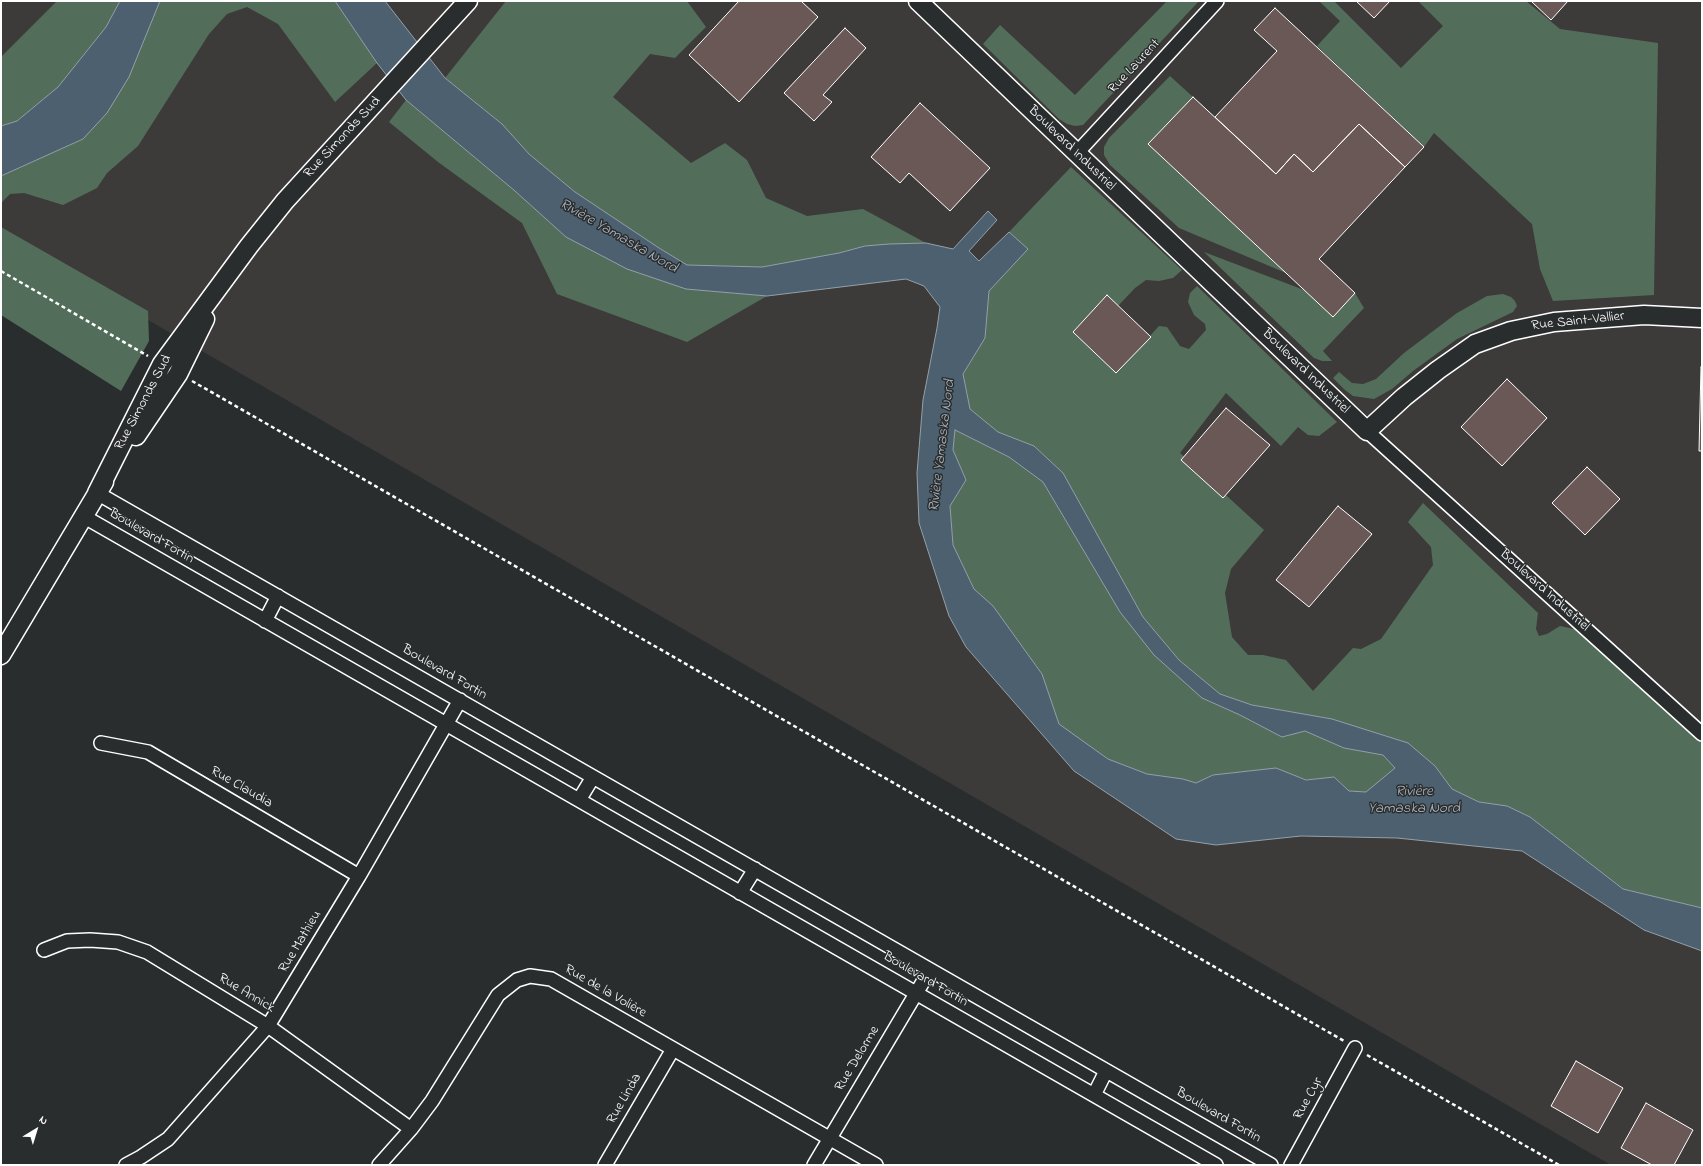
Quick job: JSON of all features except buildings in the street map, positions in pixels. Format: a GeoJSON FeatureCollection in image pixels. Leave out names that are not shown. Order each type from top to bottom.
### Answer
{"type":"FeatureCollection","features":[{"type":"Feature","properties":{"kind":"street","name":"Rue Simonds Sud"},"geometry":{"type":"LineString","coordinates":[[98,493],[162,364],[249,246],[285,201],[468,1]]}},
{"type":"Feature","properties":{"kind":"street","name":"Boulevard Industriel"},"geometry":{"type":"LineString","coordinates":[[918,1],[1076,154],[1367,431],[1702,734]]}},
{"type":"Feature","properties":{"kind":"street","name":"Rue Laurent"},"geometry":{"type":"LineString","coordinates":[[1076,154],[1217,1]]}},
{"type":"Feature","properties":{"kind":"street","name":"Rue Simonds Sud"},"geometry":{"type":"LineString","coordinates":[[1,655],[83,516],[178,374],[225,279]]}},
{"type":"Feature","properties":{"kind":"street","name":"Rue Saint-Vallier"},"geometry":{"type":"LineString","coordinates":[[1367,431],[1404,397],[1438,370],[1475,344],[1511,331],[1554,322],[1592,319],[1644,316],[1702,318]]}},
{"type":"Feature","properties":{"kind":"street","name":"Boulevard Fortin"},"geometry":{"type":"LineString","coordinates":[[98,493],[1271,1165]]}},
{"type":"Feature","properties":{"kind":"street","name":"Boulevard Fortin"},"geometry":{"type":"LineString","coordinates":[[83,516],[1216,1165]]}},
{"type":"Feature","properties":{"kind":"street"},"geometry":{"type":"LineString","coordinates":[[265,621],[278,596]]}},
{"type":"Feature","properties":{"kind":"street","name":"Rue Mathieu"},"geometry":{"type":"LineString","coordinates":[[126,1165],[142,1157],[168,1139],[268,1026],[359,876],[460,700]]}},
{"type":"Feature","properties":{"kind":"street","name":"Rue Claudia"},"geometry":{"type":"LineString","coordinates":[[101,743],[148,752],[359,876]]}},
{"type":"Feature","properties":{"kind":"street"},"geometry":{"type":"LineString","coordinates":[[579,800],[593,776]]}},
{"type":"Feature","properties":{"kind":"street"},"geometry":{"type":"LineString","coordinates":[[740,893],[755,869]]}},
{"type":"Feature","properties":{"kind":"street","name":"Rue Annick"},"geometry":{"type":"LineString","coordinates":[[44,950],[67,941],[90,940],[118,942],[147,952],[268,1026],[411,1129]]}},
{"type":"Feature","properties":{"kind":"street","name":"Rue Delorme"},"geometry":{"type":"LineString","coordinates":[[814,1165],[930,970]]}},
{"type":"Feature","properties":{"kind":"street","name":"Rue de la Volière"},"geometry":{"type":"LineString","coordinates":[[379,1165],[411,1129],[432,1101],[498,994],[516,980],[530,976],[550,979],[876,1165]]}},
{"type":"Feature","properties":{"kind":"street","name":"Rue Cyr"},"geometry":{"type":"LineString","coordinates":[[1291,1165],[1355,1048]]}},
{"type":"Feature","properties":{"kind":"street","name":"Rue Linda"},"geometry":{"type":"LineString","coordinates":[[605,1165],[673,1049]]}},
{"type":"Feature","properties":{"kind":"street"},"geometry":{"type":"LineString","coordinates":[[1094,1095],[1106,1071]]}},
{"type":"Feature","properties":{"kind":"path"},"geometry":{"type":"LineString","coordinates":[[1,272],[162,364]]}},
{"type":"Feature","properties":{"kind":"path"},"geometry":{"type":"LineString","coordinates":[[178,374],[1559,1165]]}},
{"type":"Feature","properties":{"kind":"shaded area"},"geometry":{"type":"Polygon","coordinates":[[[1,1],[1702,1],[1702,1165],[1611,1165],[1,235],[1,1]]]}},
{"type":"Feature","properties":{"kind":"green space"},"geometry":{"type":"Polygon","coordinates":[[[57,1],[120,1],[106,27],[58,87],[17,121],[1,126],[1,57],[57,1]]]}},
{"type":"Feature","properties":{"kind":"green space"},"geometry":{"type":"Polygon","coordinates":[[[160,1],[335,1],[377,63],[335,102],[278,24],[247,7],[227,14],[209,34],[138,146],[107,173],[97,188],[63,205],[24,193],[10,194],[1,203],[1,176],[83,139],[160,1]]]}},
{"type":"Feature","properties":{"kind":"green space"},"geometry":{"type":"Polygon","coordinates":[[[506,1],[687,1],[706,27],[675,58],[650,54],[613,97],[691,163],[725,143],[747,160],[766,198],[807,216],[863,209],[926,243],[865,246],[839,253],[762,267],[687,265],[575,192],[529,154],[502,124],[445,78],[506,1]]]}},
{"type":"Feature","properties":{"kind":"green space"},"geometry":{"type":"Polygon","coordinates":[[[1167,1],[1199,1],[1083,125],[1075,126],[1067,124],[1059,119],[983,44],[1000,25],[1075,95],[1167,1]]]}},
{"type":"Feature","properties":{"kind":"green space"},"geometry":{"type":"Polygon","coordinates":[[[1319,1],[1334,1],[1401,68],[1443,26],[1418,1],[1526,1],[1560,29],[1658,43],[1654,295],[1553,301],[1540,269],[1532,224],[1434,133],[1424,147],[1317,46],[1340,21],[1319,1]]]}},
{"type":"Feature","properties":{"kind":"green space"},"geometry":{"type":"Polygon","coordinates":[[[1170,76],[1193,97],[1149,145],[1286,273],[1179,228],[1110,165],[1104,155],[1104,147],[1109,138],[1170,76]]]}},
{"type":"Feature","properties":{"kind":"green space"},"geometry":{"type":"Polygon","coordinates":[[[406,100],[515,191],[566,237],[686,289],[767,296],[687,342],[557,294],[522,223],[438,162],[389,122],[406,100]]]}},
{"type":"Feature","properties":{"kind":"green space"},"geometry":{"type":"Polygon","coordinates":[[[1071,167],[1182,270],[1173,278],[1159,281],[1146,280],[1135,288],[1118,306],[1107,295],[1073,332],[1116,373],[1159,326],[1167,327],[1180,346],[1189,349],[1206,330],[1205,324],[1194,315],[1188,302],[1190,293],[1197,286],[1337,422],[1319,436],[1308,435],[1298,427],[1281,446],[1226,393],[1180,453],[1264,530],[1231,569],[1225,593],[1232,637],[1248,655],[1263,655],[1286,660],[1313,691],[1353,648],[1361,649],[1381,639],[1433,565],[1431,547],[1408,522],[1423,503],[1538,613],[1536,629],[1539,636],[1547,634],[1560,626],[1579,630],[1702,739],[1702,908],[1623,889],[1530,817],[1507,806],[1479,802],[1452,789],[1435,766],[1408,743],[1332,719],[1252,705],[1220,694],[1179,660],[1143,617],[1063,473],[1034,446],[998,432],[970,409],[963,374],[985,338],[989,291],[1027,249],[1009,232],[1071,167]]]}},
{"type":"Feature","properties":{"kind":"green space"},"geometry":{"type":"Polygon","coordinates":[[[1,227],[148,311],[149,341],[121,391],[1,315],[1,227]]]}},
{"type":"Feature","properties":{"kind":"green space"},"geometry":{"type":"Polygon","coordinates":[[[1204,252],[1304,290],[1333,316],[1355,293],[1364,308],[1323,351],[1332,361],[1322,361],[1314,358],[1204,252]]]}},
{"type":"Feature","properties":{"kind":"green space"},"geometry":{"type":"Polygon","coordinates":[[[1503,294],[1511,297],[1515,301],[1517,306],[1513,312],[1457,339],[1413,371],[1392,389],[1374,399],[1353,396],[1333,378],[1339,372],[1352,383],[1363,384],[1376,379],[1404,353],[1457,313],[1487,296],[1503,294]]]}},
{"type":"Feature","properties":{"kind":"green space"},"geometry":{"type":"Polygon","coordinates":[[[955,430],[1009,457],[1043,482],[1120,612],[1202,698],[1240,715],[1282,737],[1305,731],[1344,748],[1383,755],[1395,768],[1367,792],[1349,791],[1334,777],[1306,780],[1276,768],[1213,775],[1196,783],[1183,779],[1147,774],[1108,759],[1058,724],[1042,674],[993,606],[974,589],[953,545],[950,506],[966,480],[953,450],[955,430]]]}},
{"type":"Feature","properties":{"kind":"water"},"geometry":{"type":"Polygon","coordinates":[[[120,1],[160,1],[129,77],[107,113],[83,139],[1,176],[1,126],[17,121],[58,87],[106,27],[120,1]]]}},
{"type":"Feature","properties":{"kind":"water","name":"Rivière Yamaska Nord"},"geometry":{"type":"Polygon","coordinates":[[[335,1],[385,1],[445,78],[502,124],[529,154],[575,192],[687,265],[762,267],[839,253],[865,246],[889,244],[926,243],[953,249],[988,211],[997,220],[969,251],[979,261],[1009,232],[1028,249],[989,291],[985,338],[963,374],[970,409],[998,432],[1034,446],[1063,473],[1143,617],[1179,660],[1220,694],[1252,705],[1332,719],[1408,743],[1435,766],[1452,789],[1479,802],[1507,806],[1530,817],[1623,889],[1702,908],[1702,951],[1644,930],[1522,851],[1397,838],[1301,836],[1216,845],[1176,839],[1074,771],[966,647],[949,616],[919,523],[917,473],[923,400],[940,307],[924,286],[906,279],[767,296],[686,289],[627,269],[566,237],[515,191],[406,100],[377,63],[335,1]],[[955,430],[953,450],[966,480],[950,506],[953,545],[974,589],[993,606],[1042,674],[1059,724],[1108,759],[1147,774],[1183,779],[1196,783],[1213,775],[1276,768],[1306,780],[1334,777],[1349,791],[1366,792],[1395,768],[1383,755],[1344,748],[1305,731],[1282,737],[1240,715],[1202,698],[1154,655],[1120,612],[1043,482],[1009,457],[955,430]]]}}]}
